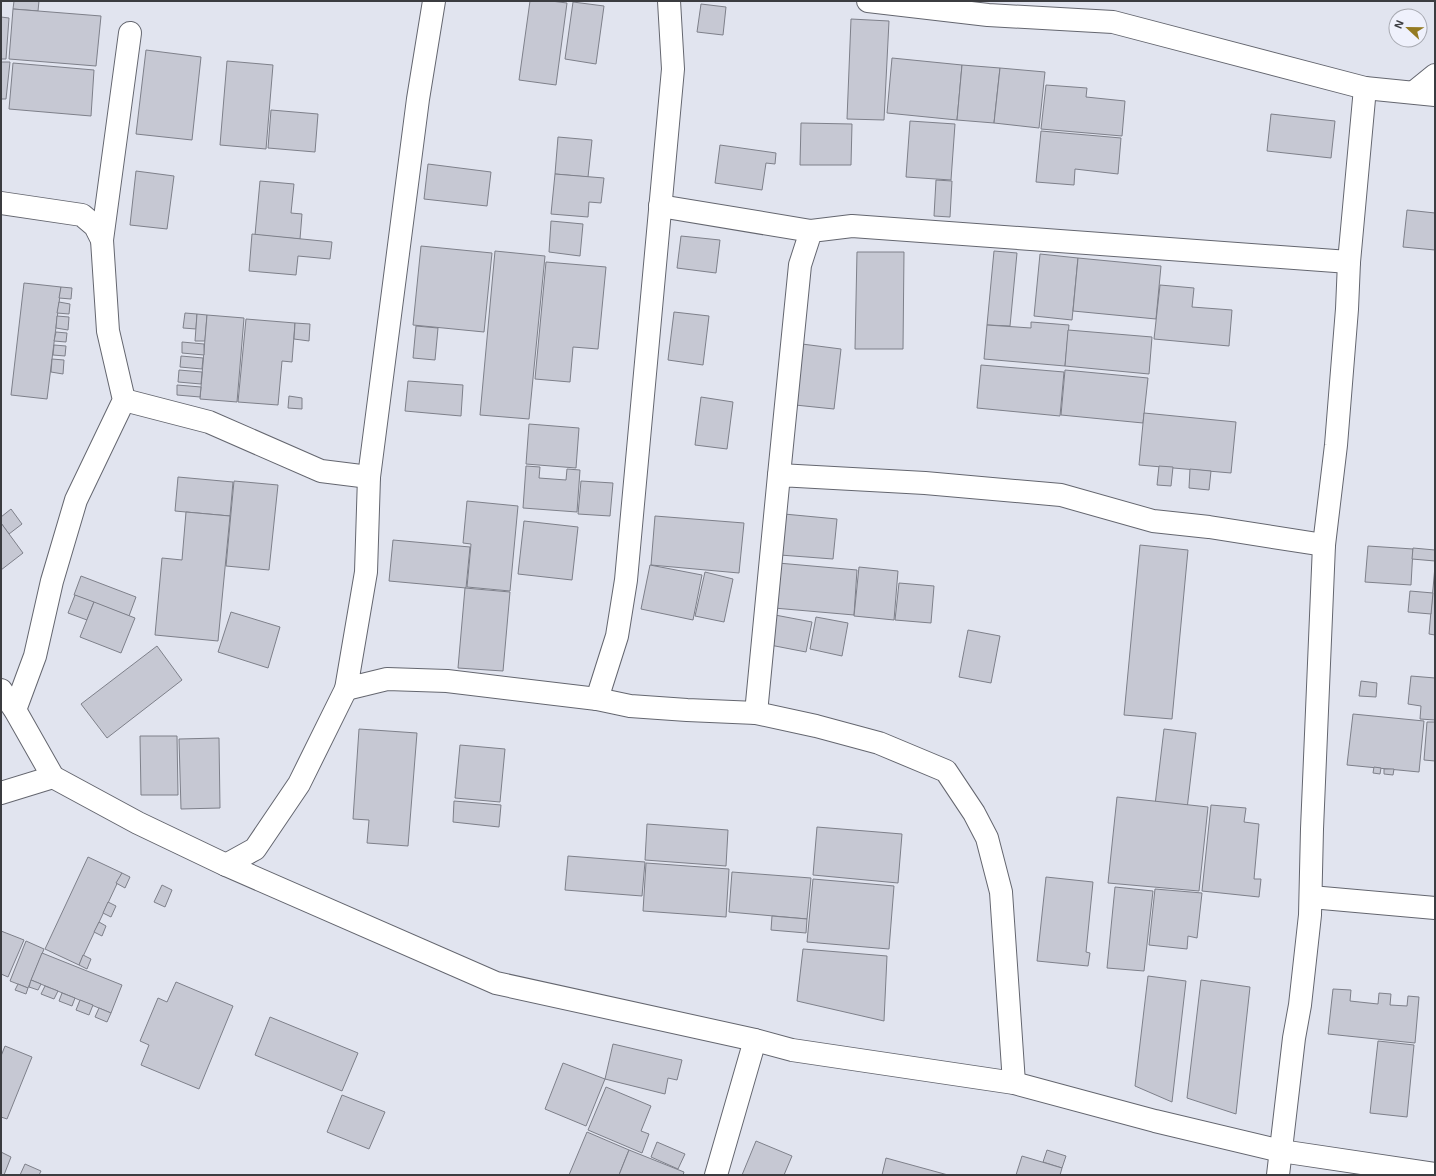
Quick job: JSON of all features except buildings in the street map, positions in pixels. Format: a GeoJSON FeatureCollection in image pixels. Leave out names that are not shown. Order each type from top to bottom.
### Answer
{"type":"FeatureCollection","features":[{"type":"Feature","properties":{"kind":"street"},"geometry":{"type":"LineString","coordinates":[[226,865],[255,849],[299,784],[346,689],[366,572],[369,477],[418,99],[434,1]]}},
{"type":"Feature","properties":{"kind":"street"},"geometry":{"type":"LineString","coordinates":[[597,699],[617,636],[626,580],[672,69],[669,1]]}},
{"type":"Feature","properties":{"kind":"street"},"geometry":{"type":"LineString","coordinates":[[868,1],[988,15],[1113,22],[1365,88],[1435,95]]}},
{"type":"Feature","properties":{"kind":"street"},"geometry":{"type":"LineString","coordinates":[[15,710],[35,656],[52,581],[76,500],[124,400],[108,331],[102,240],[130,33]]}},
{"type":"Feature","properties":{"kind":"street"},"geometry":{"type":"LineString","coordinates":[[1414,92],[1435,75]]}},
{"type":"Feature","properties":{"kind":"street"},"geometry":{"type":"LineString","coordinates":[[1278,1175],[1294,1038],[1300,1005],[1311,897],[1312,828],[1324,545],[1336,445],[1347,309],[1349,262],[1365,88]]}},
{"type":"Feature","properties":{"kind":"street"},"geometry":{"type":"LineString","coordinates":[[1,203],[82,215],[95,226],[102,240]]}},
{"type":"Feature","properties":{"kind":"street"},"geometry":{"type":"LineString","coordinates":[[660,206],[811,231],[852,226],[1349,262]]}},
{"type":"Feature","properties":{"kind":"street"},"geometry":{"type":"LineString","coordinates":[[756,713],[800,265],[811,231]]}},
{"type":"Feature","properties":{"kind":"street"},"geometry":{"type":"LineString","coordinates":[[124,400],[209,422],[321,471],[369,477]]}},
{"type":"Feature","properties":{"kind":"street"},"geometry":{"type":"LineString","coordinates":[[779,475],[926,483],[1061,495],[1153,521],[1209,527],[1324,545]]}},
{"type":"Feature","properties":{"kind":"street"},"geometry":{"type":"LineString","coordinates":[[346,689],[387,678],[447,681],[597,699],[630,706],[756,713],[816,726],[879,743],[946,771],[974,812],[987,838],[1001,892],[1014,1083]]}},
{"type":"Feature","properties":{"kind":"street"},"geometry":{"type":"LineString","coordinates":[[1,690],[15,710],[53,777],[138,823],[226,865],[496,983],[755,1040],[792,1050],[1014,1083],[1155,1121],[1281,1151],[1435,1174]]}},
{"type":"Feature","properties":{"kind":"street"},"geometry":{"type":"LineString","coordinates":[[1,793],[53,777]]}},
{"type":"Feature","properties":{"kind":"street"},"geometry":{"type":"LineString","coordinates":[[1311,897],[1435,908]]}},
{"type":"Feature","properties":{"kind":"street"},"geometry":{"type":"LineString","coordinates":[[716,1175],[755,1040]]}}]}
